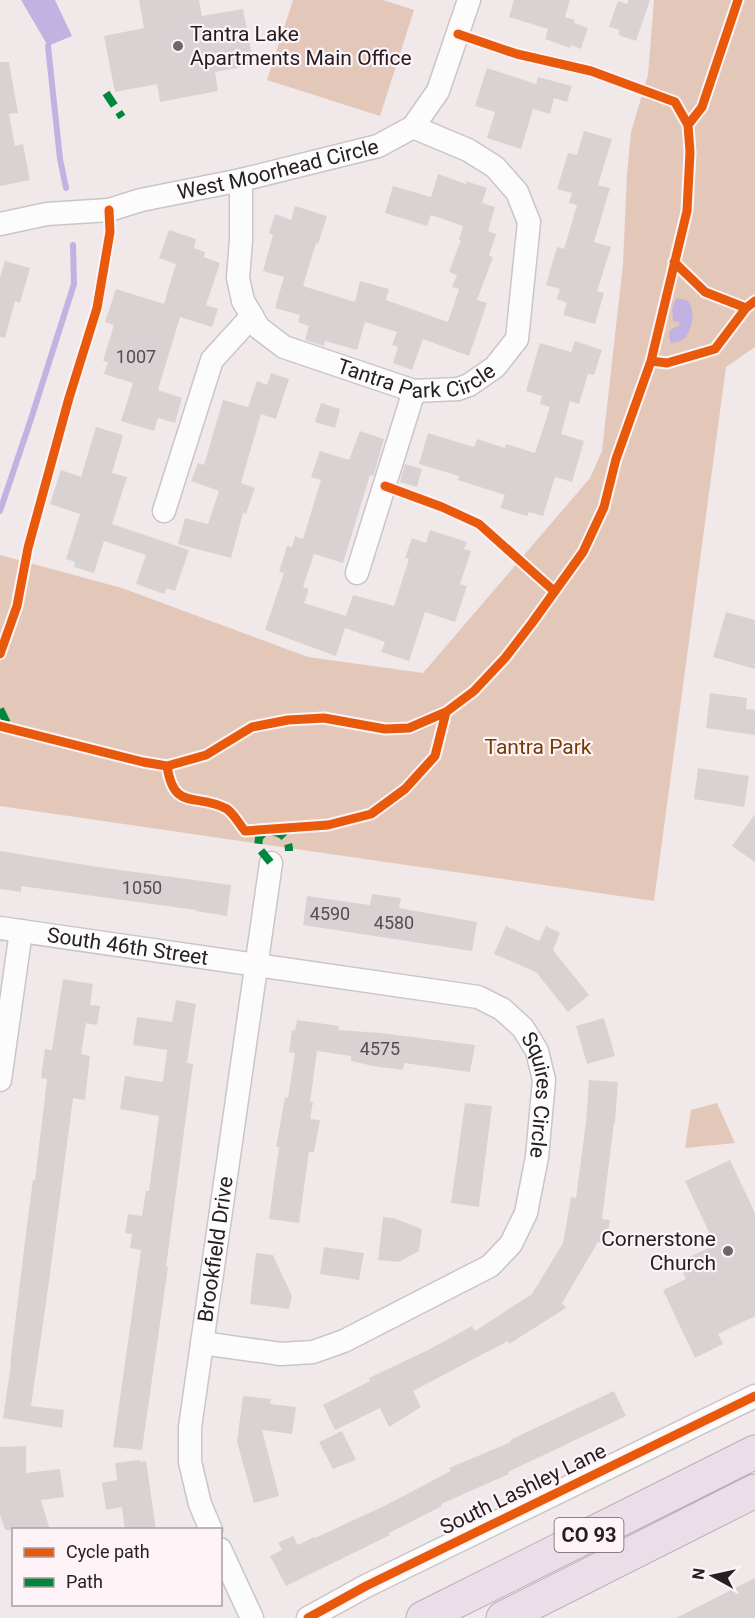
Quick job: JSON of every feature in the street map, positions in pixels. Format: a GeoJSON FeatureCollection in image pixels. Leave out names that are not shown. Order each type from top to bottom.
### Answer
{"type":"FeatureCollection","features":[{"type":"Feature","properties":{"kind":"highway","name":"CO 93"},"geometry":{"type":"LineString","coordinates":[[423,1618],[755,1452]]}},
{"type":"Feature","properties":{"kind":"highway","name":"CO 93"},"geometry":{"type":"LineString","coordinates":[[503,1618],[755,1491]]}},
{"type":"Feature","properties":{"kind":"street","name":"West Moorhead Circle"},"geometry":{"type":"LineString","coordinates":[[0,224],[47,214],[109,210],[141,200],[241,180],[378,146],[413,127],[438,91],[469,0]]}},
{"type":"Feature","properties":{"kind":"street","name":"Tantra Park Circle"},"geometry":{"type":"LineString","coordinates":[[241,180],[241,240],[238,278],[243,302],[259,328],[284,347],[414,391],[458,390],[495,367],[517,339],[529,222],[516,192],[495,167],[468,150],[413,127]]}},
{"type":"Feature","properties":{"kind":"street"},"geometry":{"type":"LineString","coordinates":[[164,511],[212,360],[252,316]]}},
{"type":"Feature","properties":{"kind":"street"},"geometry":{"type":"LineString","coordinates":[[357,573],[414,391]]}},
{"type":"Feature","properties":{"kind":"street","name":"Brookfield Drive"},"geometry":{"type":"LineString","coordinates":[[211,1528],[200,1504],[190,1462],[190,1427],[271,863]]}},
{"type":"Feature","properties":{"kind":"street"},"geometry":{"type":"LineString","coordinates":[[0,1080],[10,930]]}},
{"type":"Feature","properties":{"kind":"street","name":"South 46th Street"},"geometry":{"type":"LineString","coordinates":[[10,930],[256,967]]}},
{"type":"Feature","properties":{"kind":"street","name":"Squires Circle"},"geometry":{"type":"LineString","coordinates":[[202,1343],[282,1354],[313,1352],[344,1341],[490,1266],[511,1245],[526,1213],[537,1157],[544,1080],[537,1051],[523,1028],[502,1009],[478,997],[256,967]]}},
{"type":"Feature","properties":{"kind":"street","name":"South Lashley Lane"},"geometry":{"type":"LineString","coordinates":[[308,1618],[366,1586],[755,1396]]}},
{"type":"Feature","properties":{"kind":"street"},"geometry":{"type":"LineString","coordinates":[[222,1553],[252,1618]]}},
{"type":"Feature","properties":{"kind":"green space"},"geometry":{"type":"Polygon","coordinates":[[[293,0],[383,0],[414,10],[380,116],[267,80],[293,0]]]}},
{"type":"Feature","properties":{"kind":"green space","name":"Tantra Park"},"geometry":{"type":"Polygon","coordinates":[[[654,0],[755,0],[755,347],[726,367],[654,901],[0,806],[0,555],[122,588],[308,657],[423,673],[590,478],[602,451],[623,264],[631,132],[648,75],[654,0]]]}},
{"type":"Feature","properties":{"kind":"green space"},"geometry":{"type":"Polygon","coordinates":[[[717,1103],[735,1143],[685,1148],[691,1110],[717,1103]]]}},
{"type":"Feature","properties":{"kind":"shaded area"},"geometry":{"type":"Polygon","coordinates":[[[21,0],[55,0],[72,36],[48,46],[21,0]]]}},
{"type":"Feature","properties":{"kind":"shaded area"},"geometry":{"type":"Polygon","coordinates":[[[676,298],[689,303],[692,319],[688,335],[680,341],[671,343],[670,330],[680,325],[679,322],[673,321],[672,309],[676,298]]]}},
{"type":"Feature","properties":{"kind":"building","name":"Tantra Lake Apartments Main Office"},"geometry":{"type":"Polygon","coordinates":[[[139,0],[199,0],[202,16],[243,9],[254,65],[215,72],[218,91],[160,102],[157,84],[115,92],[104,36],[144,28],[139,0]]]}},
{"type":"Feature","properties":{"kind":"building"},"geometry":{"type":"Polygon","coordinates":[[[514,0],[570,0],[565,17],[588,28],[581,49],[571,45],[570,48],[545,39],[548,29],[509,17],[514,0]]]}},
{"type":"Feature","properties":{"kind":"building"},"geometry":{"type":"Polygon","coordinates":[[[629,0],[650,0],[636,41],[618,35],[620,30],[609,27],[618,1],[627,4],[629,0]]]}},
{"type":"Feature","properties":{"kind":"building"},"geometry":{"type":"Polygon","coordinates":[[[0,62],[9,62],[18,113],[9,114],[15,146],[23,144],[30,180],[0,186],[0,62]]]}},
{"type":"Feature","properties":{"kind":"building"},"geometry":{"type":"Polygon","coordinates":[[[487,68],[536,84],[538,77],[572,86],[567,102],[554,98],[550,114],[533,109],[521,149],[487,138],[495,112],[475,106],[487,68]]]}},
{"type":"Feature","properties":{"kind":"building"},"geometry":{"type":"Polygon","coordinates":[[[584,131],[612,139],[598,185],[610,188],[594,242],[611,247],[597,291],[604,293],[595,324],[563,315],[567,303],[557,299],[560,289],[546,285],[557,247],[564,249],[577,205],[569,203],[572,193],[557,189],[568,153],[577,155],[584,131]]]}},
{"type":"Feature","properties":{"kind":"building"},"geometry":{"type":"Polygon","coordinates":[[[438,174],[466,184],[466,181],[487,188],[482,203],[495,207],[488,231],[496,234],[489,256],[493,257],[477,300],[487,303],[469,356],[423,339],[412,370],[393,363],[398,347],[392,345],[397,332],[365,322],[357,350],[325,341],[324,346],[305,340],[309,326],[298,322],[300,315],[275,308],[284,277],[263,271],[273,235],[269,233],[275,214],[291,220],[295,206],[327,216],[303,286],[355,302],[360,281],[389,289],[386,300],[448,322],[459,289],[452,287],[457,275],[449,272],[461,240],[459,240],[463,226],[431,215],[427,226],[385,213],[393,186],[431,197],[438,174]]]}},
{"type":"Feature","properties":{"kind":"building"},"geometry":{"type":"Polygon","coordinates":[[[169,230],[196,239],[194,248],[205,252],[204,257],[220,263],[206,305],[218,309],[212,327],[180,317],[158,390],[182,398],[175,423],[158,418],[154,431],[121,421],[133,383],[104,374],[108,362],[103,361],[114,325],[105,322],[116,289],[164,304],[176,264],[159,258],[169,230]]]}},
{"type":"Feature","properties":{"kind":"building"},"geometry":{"type":"Polygon","coordinates":[[[5,261],[30,268],[20,303],[15,301],[5,338],[0,337],[0,278],[5,261]]]}},
{"type":"Feature","properties":{"kind":"building"},"geometry":{"type":"Polygon","coordinates":[[[575,341],[602,350],[594,375],[588,374],[579,404],[570,401],[561,434],[584,441],[572,482],[555,477],[543,516],[529,512],[527,516],[500,508],[505,495],[458,480],[459,476],[419,464],[428,433],[474,447],[477,439],[505,448],[506,444],[535,453],[550,407],[540,404],[542,396],[526,391],[540,343],[571,352],[575,341]]]}},
{"type":"Feature","properties":{"kind":"building"},"geometry":{"type":"Polygon","coordinates":[[[271,373],[289,379],[276,419],[261,414],[241,483],[255,488],[246,514],[243,513],[231,558],[178,544],[185,518],[208,524],[219,491],[191,481],[198,463],[204,465],[223,400],[248,407],[257,381],[267,385],[271,373]]]}},
{"type":"Feature","properties":{"kind":"building"},"geometry":{"type":"Polygon","coordinates":[[[321,403],[340,409],[335,428],[315,422],[321,403]]]}},
{"type":"Feature","properties":{"kind":"building"},"geometry":{"type":"Polygon","coordinates":[[[96,427],[123,435],[112,473],[127,477],[112,524],[189,550],[175,591],[167,588],[164,594],[136,584],[146,555],[104,541],[94,573],[74,567],[75,562],[66,559],[80,514],[50,504],[61,470],[81,477],[96,427]]]}},
{"type":"Feature","properties":{"kind":"building"},"geometry":{"type":"Polygon","coordinates":[[[360,431],[384,439],[374,474],[370,475],[343,563],[314,554],[303,587],[309,589],[304,603],[346,616],[353,595],[394,606],[409,559],[405,558],[412,538],[426,543],[430,530],[467,542],[464,549],[471,551],[460,584],[467,586],[455,622],[425,612],[409,661],[381,652],[385,642],[345,628],[336,656],[265,630],[284,573],[279,572],[287,546],[292,547],[295,536],[303,539],[321,480],[311,477],[320,451],[349,460],[360,431]]]}},
{"type":"Feature","properties":{"kind":"building"},"geometry":{"type":"Polygon","coordinates":[[[405,464],[422,469],[417,487],[400,482],[405,464]]]}},
{"type":"Feature","properties":{"kind":"building"},"geometry":{"type":"Polygon","coordinates":[[[726,612],[755,620],[755,669],[713,657],[726,612]]]}},
{"type":"Feature","properties":{"kind":"building"},"geometry":{"type":"Polygon","coordinates":[[[710,693],[747,698],[746,709],[755,710],[755,735],[706,728],[710,693]]]}},
{"type":"Feature","properties":{"kind":"building"},"geometry":{"type":"Polygon","coordinates":[[[698,768],[749,776],[744,807],[694,799],[698,768]]]}},
{"type":"Feature","properties":{"kind":"building"},"geometry":{"type":"Polygon","coordinates":[[[755,814],[755,862],[732,846],[755,814]]]}},
{"type":"Feature","properties":{"kind":"building"},"geometry":{"type":"Polygon","coordinates":[[[0,851],[231,885],[227,916],[21,886],[21,892],[0,889],[0,851]]]}},
{"type":"Feature","properties":{"kind":"building"},"geometry":{"type":"Polygon","coordinates":[[[372,894],[401,898],[399,908],[477,922],[472,951],[303,925],[307,896],[370,905],[372,894]]]}},
{"type":"Feature","properties":{"kind":"building"},"geometry":{"type":"Polygon","coordinates":[[[506,926],[539,941],[546,926],[560,933],[553,950],[589,995],[568,1012],[536,972],[494,954],[506,926]]]}},
{"type":"Feature","properties":{"kind":"building"},"geometry":{"type":"Polygon","coordinates":[[[63,979],[93,984],[90,1005],[100,1006],[97,1025],[86,1023],[81,1054],[90,1056],[85,1100],[73,1098],[31,1406],[64,1410],[62,1428],[3,1418],[47,1079],[41,1078],[45,1049],[52,1050],[63,979]]]}},
{"type":"Feature","properties":{"kind":"building"},"geometry":{"type":"Polygon","coordinates":[[[176,1000],[196,1004],[187,1063],[193,1064],[166,1267],[168,1267],[142,1450],[113,1447],[141,1250],[130,1248],[132,1234],[125,1233],[128,1214],[142,1216],[146,1191],[149,1191],[159,1116],[120,1109],[125,1076],[163,1082],[167,1050],[133,1045],[137,1017],[172,1022],[176,1000]]]}},
{"type":"Feature","properties":{"kind":"building"},"geometry":{"type":"Polygon","coordinates":[[[604,1018],[615,1056],[587,1064],[576,1026],[604,1018]]]}},
{"type":"Feature","properties":{"kind":"building"},"geometry":{"type":"Polygon","coordinates":[[[297,1020],[339,1026],[338,1030],[475,1045],[470,1072],[404,1063],[403,1070],[373,1066],[351,1061],[351,1056],[317,1051],[310,1119],[320,1120],[314,1152],[309,1152],[299,1223],[269,1219],[279,1147],[276,1147],[285,1097],[288,1098],[295,1053],[289,1052],[292,1030],[295,1031],[297,1020]]]}},
{"type":"Feature","properties":{"kind":"building"},"geometry":{"type":"Polygon","coordinates":[[[589,1080],[618,1082],[602,1219],[610,1220],[606,1243],[598,1242],[562,1303],[566,1308],[509,1344],[508,1341],[413,1391],[421,1407],[389,1427],[380,1408],[335,1430],[323,1405],[370,1381],[369,1378],[472,1326],[475,1331],[532,1294],[563,1243],[571,1197],[576,1198],[589,1080]]]}},
{"type":"Feature","properties":{"kind":"building"},"geometry":{"type":"Polygon","coordinates":[[[465,1103],[492,1106],[479,1207],[451,1203],[465,1103]]]}},
{"type":"Feature","properties":{"kind":"building","name":"Cornerstone Church"},"geometry":{"type":"Polygon","coordinates":[[[730,1160],[755,1213],[755,1316],[718,1334],[723,1344],[695,1358],[663,1290],[686,1279],[678,1262],[715,1245],[685,1181],[730,1160]]]}},
{"type":"Feature","properties":{"kind":"building"},"geometry":{"type":"Polygon","coordinates":[[[383,1217],[393,1218],[422,1229],[419,1251],[399,1262],[378,1260],[383,1217]]]}},
{"type":"Feature","properties":{"kind":"building"},"geometry":{"type":"Polygon","coordinates":[[[324,1247],[364,1253],[359,1280],[320,1274],[324,1247]]]}},
{"type":"Feature","properties":{"kind":"building"},"geometry":{"type":"Polygon","coordinates":[[[256,1253],[273,1255],[292,1296],[289,1309],[250,1304],[256,1253]]]}},
{"type":"Feature","properties":{"kind":"building"},"geometry":{"type":"Polygon","coordinates":[[[614,1391],[626,1416],[508,1472],[509,1474],[441,1504],[442,1506],[389,1533],[390,1535],[286,1586],[270,1556],[282,1550],[278,1543],[293,1536],[298,1545],[315,1538],[386,1505],[451,1471],[449,1468],[511,1442],[510,1440],[614,1391]]]}},
{"type":"Feature","properties":{"kind":"building"},"geometry":{"type":"Polygon","coordinates":[[[243,1396],[271,1399],[270,1404],[296,1407],[292,1434],[262,1430],[279,1496],[254,1503],[237,1442],[243,1396]]]}},
{"type":"Feature","properties":{"kind":"building"},"geometry":{"type":"Polygon","coordinates":[[[342,1431],[356,1460],[333,1469],[319,1442],[342,1431]]]}},
{"type":"Feature","properties":{"kind":"building"},"geometry":{"type":"Polygon","coordinates":[[[26,1446],[26,1473],[60,1469],[64,1497],[41,1500],[49,1528],[5,1530],[0,1514],[0,1447],[26,1446]]]}},
{"type":"Feature","properties":{"kind":"building"},"geometry":{"type":"Polygon","coordinates":[[[146,1461],[156,1528],[125,1528],[122,1507],[106,1510],[102,1483],[117,1480],[115,1463],[146,1461]]]}},
{"type":"Feature","properties":{"kind":"building"},"geometry":{"type":"Polygon","coordinates":[[[755,1578],[755,1618],[676,1618],[755,1578]]]}},
{"type":"Feature","properties":{"kind":"waterway"},"geometry":{"type":"LineString","coordinates":[[48,46],[60,159],[66,188]]}},
{"type":"Feature","properties":{"kind":"waterway"},"geometry":{"type":"LineString","coordinates":[[0,511],[74,284],[73,245]]}},
{"type":"Feature","properties":{"kind":"marked path"},"geometry":{"type":"LineString","coordinates":[[106,93],[122,117]]}},
{"type":"Feature","properties":{"kind":"marked path"},"geometry":{"type":"LineString","coordinates":[[0,709],[9,727]]}},
{"type":"Feature","properties":{"kind":"marked path"},"geometry":{"type":"LineString","coordinates":[[265,831],[259,838],[258,847],[271,863]]}},
{"type":"Feature","properties":{"kind":"marked path"},"geometry":{"type":"LineString","coordinates":[[271,831],[284,837],[289,851]]}},
{"type":"Feature","properties":{"kind":"cycle path"},"geometry":{"type":"LineString","coordinates":[[688,125],[702,107],[738,0]]}},
{"type":"Feature","properties":{"kind":"cycle path"},"geometry":{"type":"LineString","coordinates":[[0,726],[167,766],[206,755],[252,727],[288,720],[324,718],[385,729],[409,728],[446,712],[474,691],[505,658],[583,552],[604,507],[616,459],[651,361],[687,211],[690,152],[688,125],[675,102],[591,71],[517,54],[458,34]]}},
{"type":"Feature","properties":{"kind":"cycle path"},"geometry":{"type":"LineString","coordinates":[[0,654],[17,606],[28,548],[69,398],[97,308],[110,232],[109,210]]}},
{"type":"Feature","properties":{"kind":"cycle path"},"geometry":{"type":"LineString","coordinates":[[674,262],[705,292],[746,308]]}},
{"type":"Feature","properties":{"kind":"cycle path"},"geometry":{"type":"LineString","coordinates":[[651,361],[667,363],[715,349],[746,308],[755,301]]}},
{"type":"Feature","properties":{"kind":"cycle path"},"geometry":{"type":"LineString","coordinates":[[385,486],[442,507],[479,524],[554,591]]}},
{"type":"Feature","properties":{"kind":"cycle path"},"geometry":{"type":"LineString","coordinates":[[167,766],[170,781],[181,796],[216,804],[227,809],[245,831],[328,825],[371,814],[405,789],[435,756],[446,712]]}},
{"type":"Feature","properties":{"kind":"cycle path"},"geometry":{"type":"LineString","coordinates":[[308,1618],[366,1586],[755,1396]]}},
{"type":"Feature","properties":{"kind":"place","name":"Tantra Lake Apartments Main Office"},"geometry":{"type":"Point","coordinates":[178,46]}},
{"type":"Feature","properties":{"kind":"place","name":"Cornerstone Church"},"geometry":{"type":"Point","coordinates":[728,1251]}}]}
